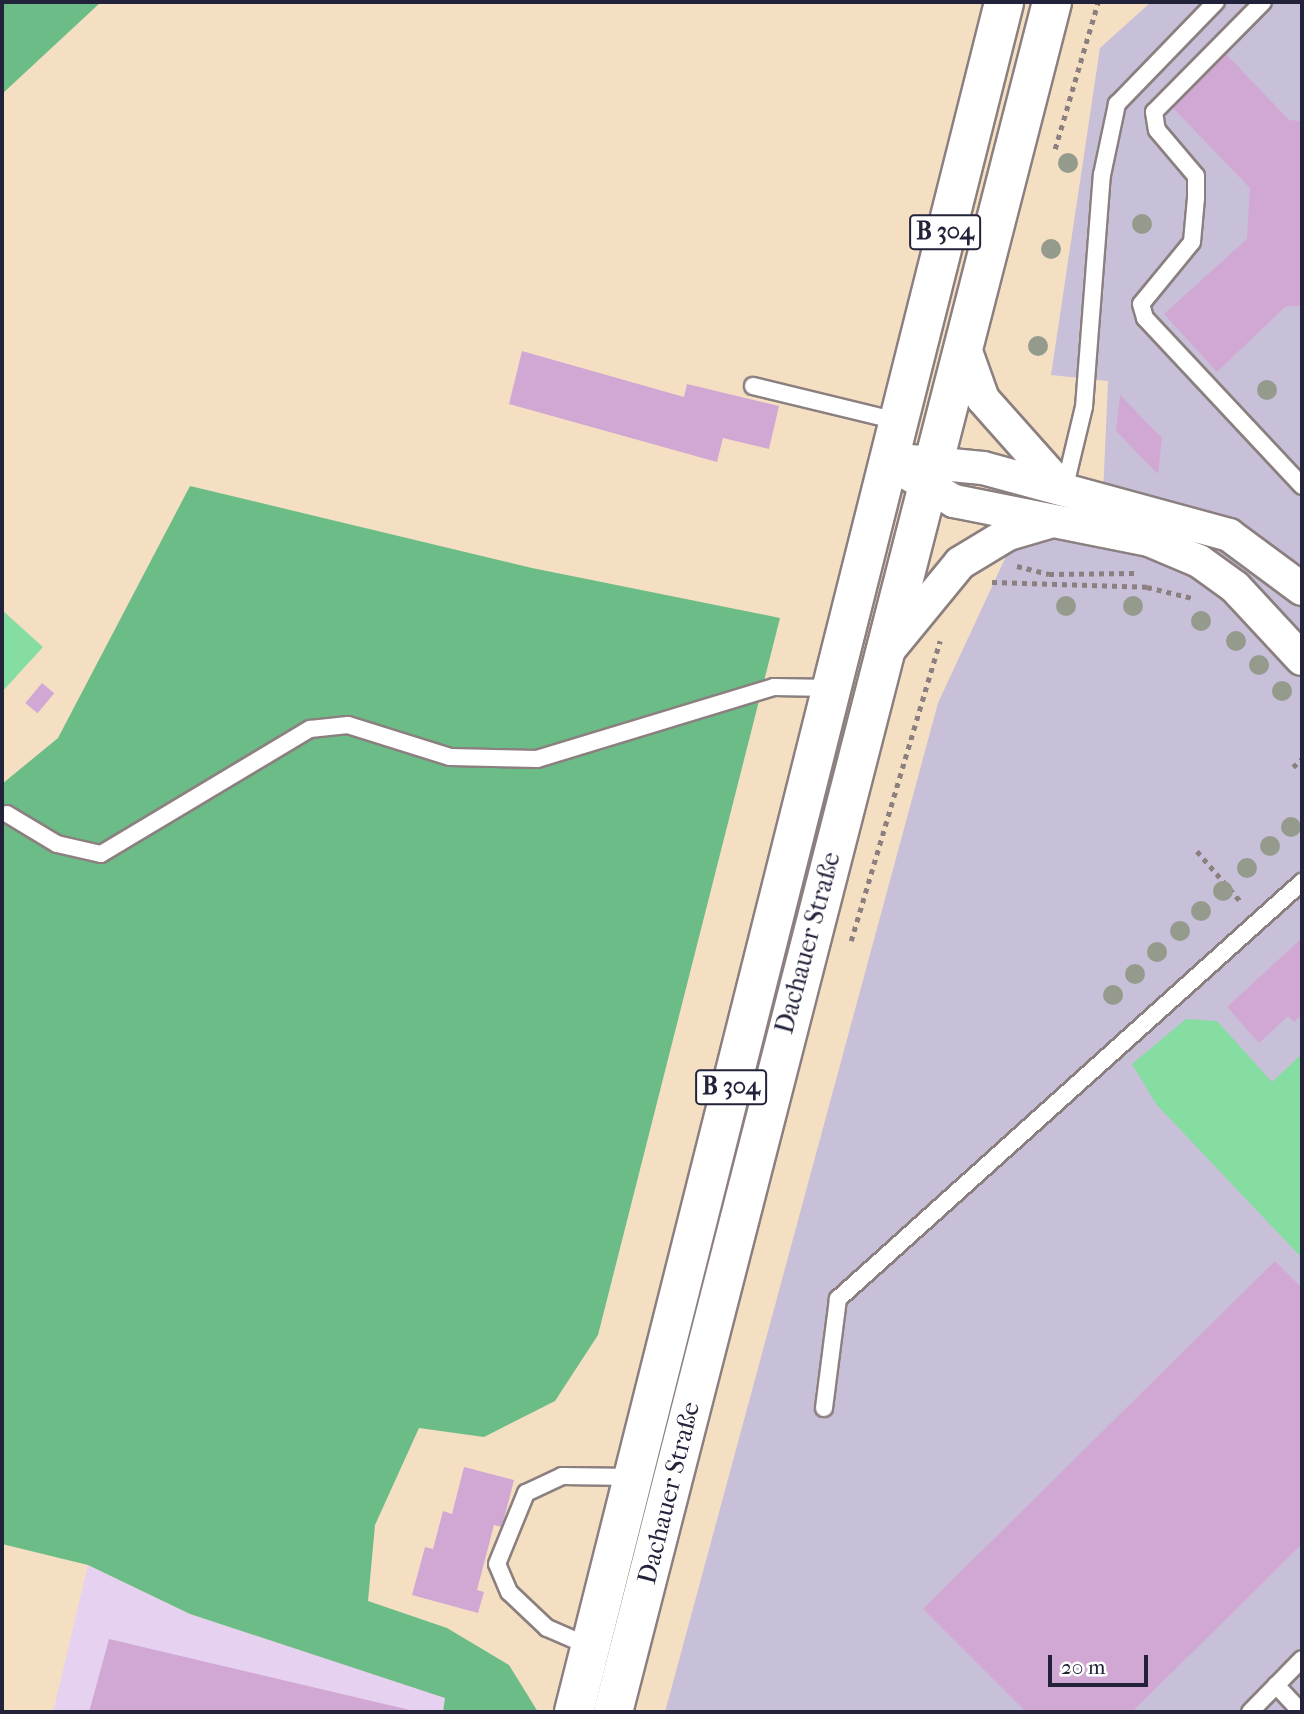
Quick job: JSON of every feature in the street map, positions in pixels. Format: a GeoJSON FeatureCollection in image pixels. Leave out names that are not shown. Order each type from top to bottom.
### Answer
{"type":"FeatureCollection","features":[{"type":"Feature","properties":{"kind":"main road","name":"Dachauer Straße"},"geometry":{"type":"LineString","coordinates":[[574,1712],[1004,2]]}},
{"type":"Feature","properties":{"kind":"main road","name":"Dachauer Straße"},"geometry":{"type":"LineString","coordinates":[[613,1712],[1052,2]]}},
{"type":"Feature","properties":{"kind":"street"},"geometry":{"type":"LineString","coordinates":[[964,346],[983,399],[1064,489]]}},
{"type":"Feature","properties":{"kind":"street"},"geometry":{"type":"LineString","coordinates":[[888,462],[931,474],[1047,523],[1149,540],[1199,561],[1235,587],[1302,659]]}},
{"type":"Feature","properties":{"kind":"street"},"geometry":{"type":"LineString","coordinates":[[931,474],[1064,489],[1229,535],[1302,589]]}},
{"type":"Feature","properties":{"kind":"street"},"geometry":{"type":"LineString","coordinates":[[885,654],[960,563],[1008,534],[1047,523]]}},
{"type":"Feature","properties":{"kind":"lane"},"geometry":{"type":"LineString","coordinates":[[1064,489],[1084,407],[1102,175],[1117,104],[1216,2]]}},
{"type":"Feature","properties":{"kind":"lane"},"geometry":{"type":"LineString","coordinates":[[1263,2],[1154,112],[1157,130],[1196,176],[1196,198],[1192,242],[1141,304],[1145,318],[1302,486]]}},
{"type":"Feature","properties":{"kind":"lane"},"geometry":{"type":"LineString","coordinates":[[753,386],[898,421]]}},
{"type":"Feature","properties":{"kind":"lane"},"geometry":{"type":"LineString","coordinates":[[7,814],[57,844],[101,854],[310,729],[348,725],[450,757],[537,760],[774,687],[831,688]]}},
{"type":"Feature","properties":{"kind":"lane"},"geometry":{"type":"LineString","coordinates":[[824,1408],[838,1299],[1302,883]]}},
{"type":"Feature","properties":{"kind":"lane"},"geometry":{"type":"LineString","coordinates":[[591,1647],[547,1628],[509,1592],[497,1564],[526,1493],[562,1476],[633,1477]]}},
{"type":"Feature","properties":{"kind":"lane"},"geometry":{"type":"LineString","coordinates":[[1250,1712],[1302,1659]]}},
{"type":"Feature","properties":{"kind":"lane"},"geometry":{"type":"LineString","coordinates":[[1276,1685],[1301,1712]]}},
{"type":"Feature","properties":{"kind":"path"},"geometry":{"type":"LineString","coordinates":[[1003,562],[1049,574],[1142,573]]}},
{"type":"Feature","properties":{"kind":"path"},"geometry":{"type":"LineString","coordinates":[[985,580],[1041,588],[1147,587],[1205,600],[1184,585]]}},
{"type":"Feature","properties":{"kind":"path"},"geometry":{"type":"LineString","coordinates":[[849,948],[944,628]]}},
{"type":"Feature","properties":{"kind":"path"},"geometry":{"type":"LineString","coordinates":[[1293,767],[1302,759]]}},
{"type":"Feature","properties":{"kind":"path"},"geometry":{"type":"LineString","coordinates":[[1197,851],[1259,922]]}},
{"type":"Feature","properties":{"kind":"shaded area"},"geometry":{"type":"Polygon","coordinates":[[[1151,2],[1302,2],[1302,1712],[665,1712],[938,703],[1014,539],[1101,541],[1108,381],[1051,375],[1100,48],[1151,2]]]}},
{"type":"Feature","properties":{"kind":"shaded area"},"geometry":{"type":"Polygon","coordinates":[[[88,1565],[190,1614],[446,1698],[443,1712],[53,1712],[88,1565]]]}},
{"type":"Feature","properties":{"kind":"green space"},"geometry":{"type":"Polygon","coordinates":[[[2,2],[101,2],[2,94],[2,2]]]}},
{"type":"Feature","properties":{"kind":"green space"},"geometry":{"type":"Polygon","coordinates":[[[190,486],[532,568],[780,618],[598,1335],[555,1401],[484,1437],[419,1428],[375,1525],[368,1601],[447,1628],[509,1665],[538,1712],[443,1712],[445,1698],[190,1614],[88,1565],[2,1544],[2,784],[58,738],[190,486]]]}},
{"type":"Feature","properties":{"kind":"green space"},"geometry":{"type":"Polygon","coordinates":[[[2,610],[43,647],[2,692],[2,610]]]}},
{"type":"Feature","properties":{"kind":"green space"},"geometry":{"type":"Polygon","coordinates":[[[1186,1019],[1217,1021],[1272,1082],[1302,1054],[1301,1257],[1156,1104],[1132,1064],[1186,1019]]]}},
{"type":"Feature","properties":{"kind":"building"},"geometry":{"type":"Polygon","coordinates":[[[1226,54],[1289,120],[1302,121],[1302,306],[1286,306],[1217,372],[1164,314],[1247,239],[1250,188],[1171,106],[1226,54]]]}},
{"type":"Feature","properties":{"kind":"building"},"geometry":{"type":"Polygon","coordinates":[[[522,351],[684,397],[687,384],[779,406],[769,449],[723,438],[717,462],[509,404],[522,351]]]}},
{"type":"Feature","properties":{"kind":"building"},"geometry":{"type":"Polygon","coordinates":[[[1120,395],[1162,438],[1158,474],[1116,431],[1120,395]]]}},
{"type":"Feature","properties":{"kind":"building"},"geometry":{"type":"Polygon","coordinates":[[[42,683],[54,693],[38,713],[25,703],[42,683]]]}},
{"type":"Feature","properties":{"kind":"building"},"geometry":{"type":"Polygon","coordinates":[[[1301,939],[1302,1015],[1294,1022],[1288,1016],[1259,1043],[1227,1007],[1301,939]]]}},
{"type":"Feature","properties":{"kind":"building"},"geometry":{"type":"Polygon","coordinates":[[[1275,1261],[1302,1288],[1302,1544],[1132,1712],[1026,1712],[923,1609],[1275,1261]]]}},
{"type":"Feature","properties":{"kind":"building"},"geometry":{"type":"Polygon","coordinates":[[[464,1467],[514,1480],[502,1527],[494,1525],[477,1590],[484,1592],[478,1613],[412,1595],[425,1547],[433,1549],[443,1511],[452,1514],[464,1467]]]}},
{"type":"Feature","properties":{"kind":"building"},"geometry":{"type":"Polygon","coordinates":[[[109,1639],[414,1711],[414,1712],[89,1712],[109,1639]]]}}]}
